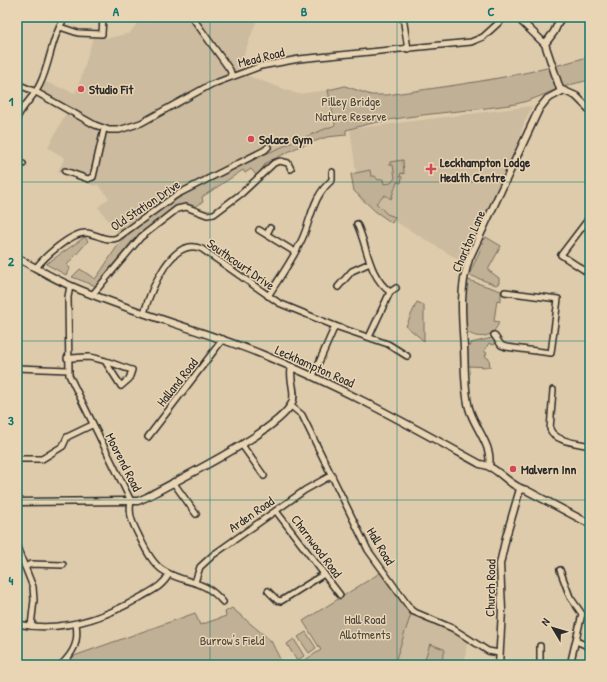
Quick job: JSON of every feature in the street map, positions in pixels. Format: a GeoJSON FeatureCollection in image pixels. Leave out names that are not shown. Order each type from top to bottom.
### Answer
{"type":"FeatureCollection","features":[{"type":"Feature","properties":{"kind":"street"},"geometry":{"type":"LineString","coordinates":[[17,118],[22,107],[36,92],[43,76],[52,42],[65,17]]}},
{"type":"Feature","properties":{"kind":"street"},"geometry":{"type":"LineString","coordinates":[[60,27],[78,33],[102,34],[103,17]]}},
{"type":"Feature","properties":{"kind":"street"},"geometry":{"type":"LineString","coordinates":[[192,17],[230,70],[232,76]]}},
{"type":"Feature","properties":{"kind":"street"},"geometry":{"type":"LineString","coordinates":[[403,17],[408,49]]}},
{"type":"Feature","properties":{"kind":"street","name":"Mead Road"},"geometry":{"type":"LineString","coordinates":[[17,84],[36,92],[95,125],[104,129],[119,130],[136,126],[210,85],[261,66],[300,59],[476,41],[483,37],[505,17]]}},
{"type":"Feature","properties":{"kind":"street"},"geometry":{"type":"LineString","coordinates":[[517,17],[545,44],[557,82],[562,91],[576,96],[590,110]]}},
{"type":"Feature","properties":{"kind":"street"},"geometry":{"type":"LineString","coordinates":[[545,44],[549,41],[561,17]]}},
{"type":"Feature","properties":{"kind":"street","name":"Charlton Lane"},"geometry":{"type":"LineString","coordinates":[[488,465],[489,454],[469,409],[466,387],[462,284],[469,259],[539,109],[547,99],[562,91]]}},
{"type":"Feature","properties":{"kind":"street"},"geometry":{"type":"LineString","coordinates":[[65,171],[88,178],[93,177],[104,129]]}},
{"type":"Feature","properties":{"kind":"street","name":"Old Station Drive"},"geometry":{"type":"LineString","coordinates":[[36,268],[42,260],[76,235],[85,233],[109,240],[117,238],[176,195],[265,150],[268,147]]}},
{"type":"Feature","properties":{"kind":"street"},"geometry":{"type":"LineString","coordinates":[[17,161],[23,164]]}},
{"type":"Feature","properties":{"kind":"street"},"geometry":{"type":"LineString","coordinates":[[93,294],[141,237],[177,209],[186,207],[207,215],[214,214],[242,193],[278,161],[288,163],[291,169]]}},
{"type":"Feature","properties":{"kind":"street"},"geometry":{"type":"LineString","coordinates":[[268,296],[295,252],[304,234],[314,203],[320,192],[334,181],[332,172]]}},
{"type":"Feature","properties":{"kind":"street"},"geometry":{"type":"LineString","coordinates":[[590,217],[561,255],[590,274]]}},
{"type":"Feature","properties":{"kind":"street"},"geometry":{"type":"LineString","coordinates":[[357,224],[378,282],[390,292]]}},
{"type":"Feature","properties":{"kind":"street"},"geometry":{"type":"LineString","coordinates":[[267,234],[270,228]]}},
{"type":"Feature","properties":{"kind":"street"},"geometry":{"type":"LineString","coordinates":[[259,230],[295,252]]}},
{"type":"Feature","properties":{"kind":"street","name":"Southcourt Drive"},"geometry":{"type":"LineString","coordinates":[[144,313],[152,289],[177,252],[187,247],[202,249],[268,296],[290,308],[312,315],[335,326],[388,344],[407,356]]}},
{"type":"Feature","properties":{"kind":"street","name":"Leckhampton Road"},"geometry":{"type":"LineString","coordinates":[[17,258],[70,286],[223,340],[313,376],[365,401],[480,464],[488,465],[520,489],[526,490],[590,524]]}},
{"type":"Feature","properties":{"kind":"street"},"geometry":{"type":"LineString","coordinates":[[338,287],[352,271],[370,263]]}},
{"type":"Feature","properties":{"kind":"street","name":"Moorend Road"},"geometry":{"type":"LineString","coordinates":[[70,286],[68,297],[67,358],[70,379],[131,501],[138,501],[146,497],[242,445],[270,426],[287,412],[291,406]]}},
{"type":"Feature","properties":{"kind":"street"},"geometry":{"type":"LineString","coordinates":[[369,337],[390,292],[396,288]]}},
{"type":"Feature","properties":{"kind":"street"},"geometry":{"type":"LineString","coordinates":[[494,336],[504,347],[551,353],[558,299],[505,292]]}},
{"type":"Feature","properties":{"kind":"street"},"geometry":{"type":"LineString","coordinates":[[313,376],[335,326]]}},
{"type":"Feature","properties":{"kind":"street","name":"Halland Road"},"geometry":{"type":"LineString","coordinates":[[148,437],[223,340]]}},
{"type":"Feature","properties":{"kind":"street"},"geometry":{"type":"LineString","coordinates":[[67,358],[90,358],[105,361],[132,370],[127,382],[121,386],[105,361]]}},
{"type":"Feature","properties":{"kind":"street"},"geometry":{"type":"LineString","coordinates":[[291,406],[293,392],[290,374],[292,367]]}},
{"type":"Feature","properties":{"kind":"street"},"geometry":{"type":"LineString","coordinates":[[17,368],[68,370]]}},
{"type":"Feature","properties":{"kind":"street"},"geometry":{"type":"LineString","coordinates":[[553,390],[550,429],[552,433],[557,437],[590,446]]}},
{"type":"Feature","properties":{"kind":"street","name":"Hall Road"},"geometry":{"type":"LineString","coordinates":[[291,406],[298,410],[302,416],[368,550],[412,611],[452,628],[488,651],[499,653]]}},
{"type":"Feature","properties":{"kind":"street"},"geometry":{"type":"LineString","coordinates":[[17,459],[42,458],[62,446],[67,437],[92,425]]}},
{"type":"Feature","properties":{"kind":"street"},"geometry":{"type":"LineString","coordinates":[[242,445],[264,476]]}},
{"type":"Feature","properties":{"kind":"street","name":"Arden Road"},"geometry":{"type":"LineString","coordinates":[[195,582],[200,567],[206,560],[319,481],[332,475]]}},
{"type":"Feature","properties":{"kind":"street"},"geometry":{"type":"LineString","coordinates":[[174,482],[196,514]]}},
{"type":"Feature","properties":{"kind":"street","name":"Church Road"},"geometry":{"type":"LineString","coordinates":[[499,665],[502,610],[500,571],[501,558],[520,489]]}},
{"type":"Feature","properties":{"kind":"street"},"geometry":{"type":"LineString","coordinates":[[17,502],[131,501],[130,518],[142,542],[158,566],[169,574],[212,589],[223,602]]}},
{"type":"Feature","properties":{"kind":"street","name":"Charnwood Road"},"geometry":{"type":"LineString","coordinates":[[276,511],[340,595]]}},
{"type":"Feature","properties":{"kind":"street"},"geometry":{"type":"LineString","coordinates":[[17,547],[34,594],[31,626]]}},
{"type":"Feature","properties":{"kind":"street"},"geometry":{"type":"LineString","coordinates":[[25,567],[31,564],[64,565]]}},
{"type":"Feature","properties":{"kind":"street"},"geometry":{"type":"LineString","coordinates":[[560,570],[570,597],[582,614],[570,665]]}},
{"type":"Feature","properties":{"kind":"street"},"geometry":{"type":"LineString","coordinates":[[17,624],[59,627],[76,624],[106,615],[131,603],[161,585],[169,574]]}},
{"type":"Feature","properties":{"kind":"street"},"geometry":{"type":"LineString","coordinates":[[268,591],[277,600],[281,601],[324,574]]}},
{"type":"Feature","properties":{"kind":"street"},"geometry":{"type":"LineString","coordinates":[[61,665],[71,656],[75,648],[78,638],[76,624]]}},
{"type":"Feature","properties":{"kind":"street"},"geometry":{"type":"LineString","coordinates":[[576,641],[590,647]]}},
{"type":"Feature","properties":{"kind":"street"},"geometry":{"type":"LineString","coordinates":[[540,646],[540,665]]}},
{"type":"Feature","properties":{"kind":"shaded area"},"geometry":{"type":"Polygon","coordinates":[[[156,17],[258,17],[239,67],[248,76],[298,94],[328,90],[332,129],[267,154],[123,240],[98,207],[109,198],[97,184],[95,186],[58,171],[65,158],[48,148],[69,107],[41,91],[45,82],[75,93],[93,38],[109,38],[130,33],[140,19],[145,23],[156,17]]]}},
{"type":"Feature","properties":{"kind":"shaded area","name":"Leckhampton Lodge Health Centre"},"geometry":{"type":"Polygon","coordinates":[[[532,106],[523,126],[515,153],[464,263],[360,200],[350,129],[532,106]]]}},
{"type":"Feature","properties":{"kind":"shaded area"},"geometry":{"type":"Polygon","coordinates":[[[411,614],[447,628],[467,641],[465,661],[474,661],[475,665],[394,665],[411,614]]]}},
{"type":"Feature","properties":{"kind":"green space","name":"Pilley Bridge Nature Reserve"},"geometry":{"type":"Polygon","coordinates":[[[590,56],[590,80],[563,87],[530,100],[516,104],[489,108],[427,114],[386,120],[346,130],[346,135],[327,137],[298,147],[266,163],[257,176],[251,169],[245,173],[243,170],[202,197],[203,202],[192,208],[181,206],[132,241],[96,286],[72,277],[80,269],[95,279],[125,237],[147,219],[172,202],[225,173],[281,147],[335,125],[328,90],[345,86],[371,95],[387,95],[515,75],[540,70],[590,56]]]}},
{"type":"Feature","properties":{"kind":"green space"},"geometry":{"type":"Polygon","coordinates":[[[403,160],[404,174],[401,173],[401,183],[397,182],[391,199],[385,195],[376,203],[387,214],[395,217],[392,223],[375,211],[354,191],[351,174],[370,170],[371,176],[375,176],[378,180],[383,179],[384,184],[391,183],[395,178],[393,165],[390,165],[390,162],[403,160]]]}},
{"type":"Feature","properties":{"kind":"green space"},"geometry":{"type":"Polygon","coordinates":[[[85,237],[88,241],[67,265],[70,268],[66,275],[46,264],[85,237]]]}},
{"type":"Feature","properties":{"kind":"green space"},"geometry":{"type":"Polygon","coordinates":[[[486,237],[501,246],[488,270],[499,278],[499,283],[496,285],[469,275],[486,237]]]}},
{"type":"Feature","properties":{"kind":"green space"},"geometry":{"type":"Polygon","coordinates":[[[468,280],[501,291],[501,301],[497,300],[494,321],[499,322],[493,332],[485,336],[475,336],[465,330],[463,290],[468,280]]]}},
{"type":"Feature","properties":{"kind":"green space"},"geometry":{"type":"Polygon","coordinates":[[[417,302],[424,305],[424,341],[406,326],[417,302]]]}},
{"type":"Feature","properties":{"kind":"green space"},"geometry":{"type":"Polygon","coordinates":[[[492,338],[496,341],[495,344],[493,345],[489,343],[484,351],[487,353],[485,356],[489,359],[490,367],[468,366],[467,346],[471,346],[471,343],[492,338]]]}},
{"type":"Feature","properties":{"kind":"green space","name":"Hall Road Allotments"},"geometry":{"type":"Polygon","coordinates":[[[383,571],[412,611],[394,665],[297,665],[321,650],[303,621],[383,571]]]}},
{"type":"Feature","properties":{"kind":"green space","name":"Burrow's Field"},"geometry":{"type":"Polygon","coordinates":[[[232,608],[271,641],[283,665],[66,665],[74,656],[195,613],[200,625],[226,616],[225,612],[232,608]]]}},
{"type":"Feature","properties":{"kind":"green space"},"geometry":{"type":"Polygon","coordinates":[[[306,632],[316,648],[309,653],[298,637],[306,632]]]}},
{"type":"Feature","properties":{"kind":"green space"},"geometry":{"type":"Polygon","coordinates":[[[294,639],[304,656],[297,661],[287,644],[294,639]]]}},
{"type":"Feature","properties":{"kind":"green space"},"geometry":{"type":"Polygon","coordinates":[[[430,644],[444,649],[445,651],[440,665],[425,659],[430,644]]]}},
{"type":"Feature","properties":{"kind":"place","name":"Studio Fit"},"geometry":{"type":"Point","coordinates":[81,89]}},
{"type":"Feature","properties":{"kind":"place","name":"Solace Gym"},"geometry":{"type":"Point","coordinates":[251,139]}},
{"type":"Feature","properties":{"kind":"place","name":"Leckhampton Lodge Health Centre"},"geometry":{"type":"Point","coordinates":[431,169]}},
{"type":"Feature","properties":{"kind":"place","name":"Malvern Inn"},"geometry":{"type":"Point","coordinates":[513,469]}}]}
